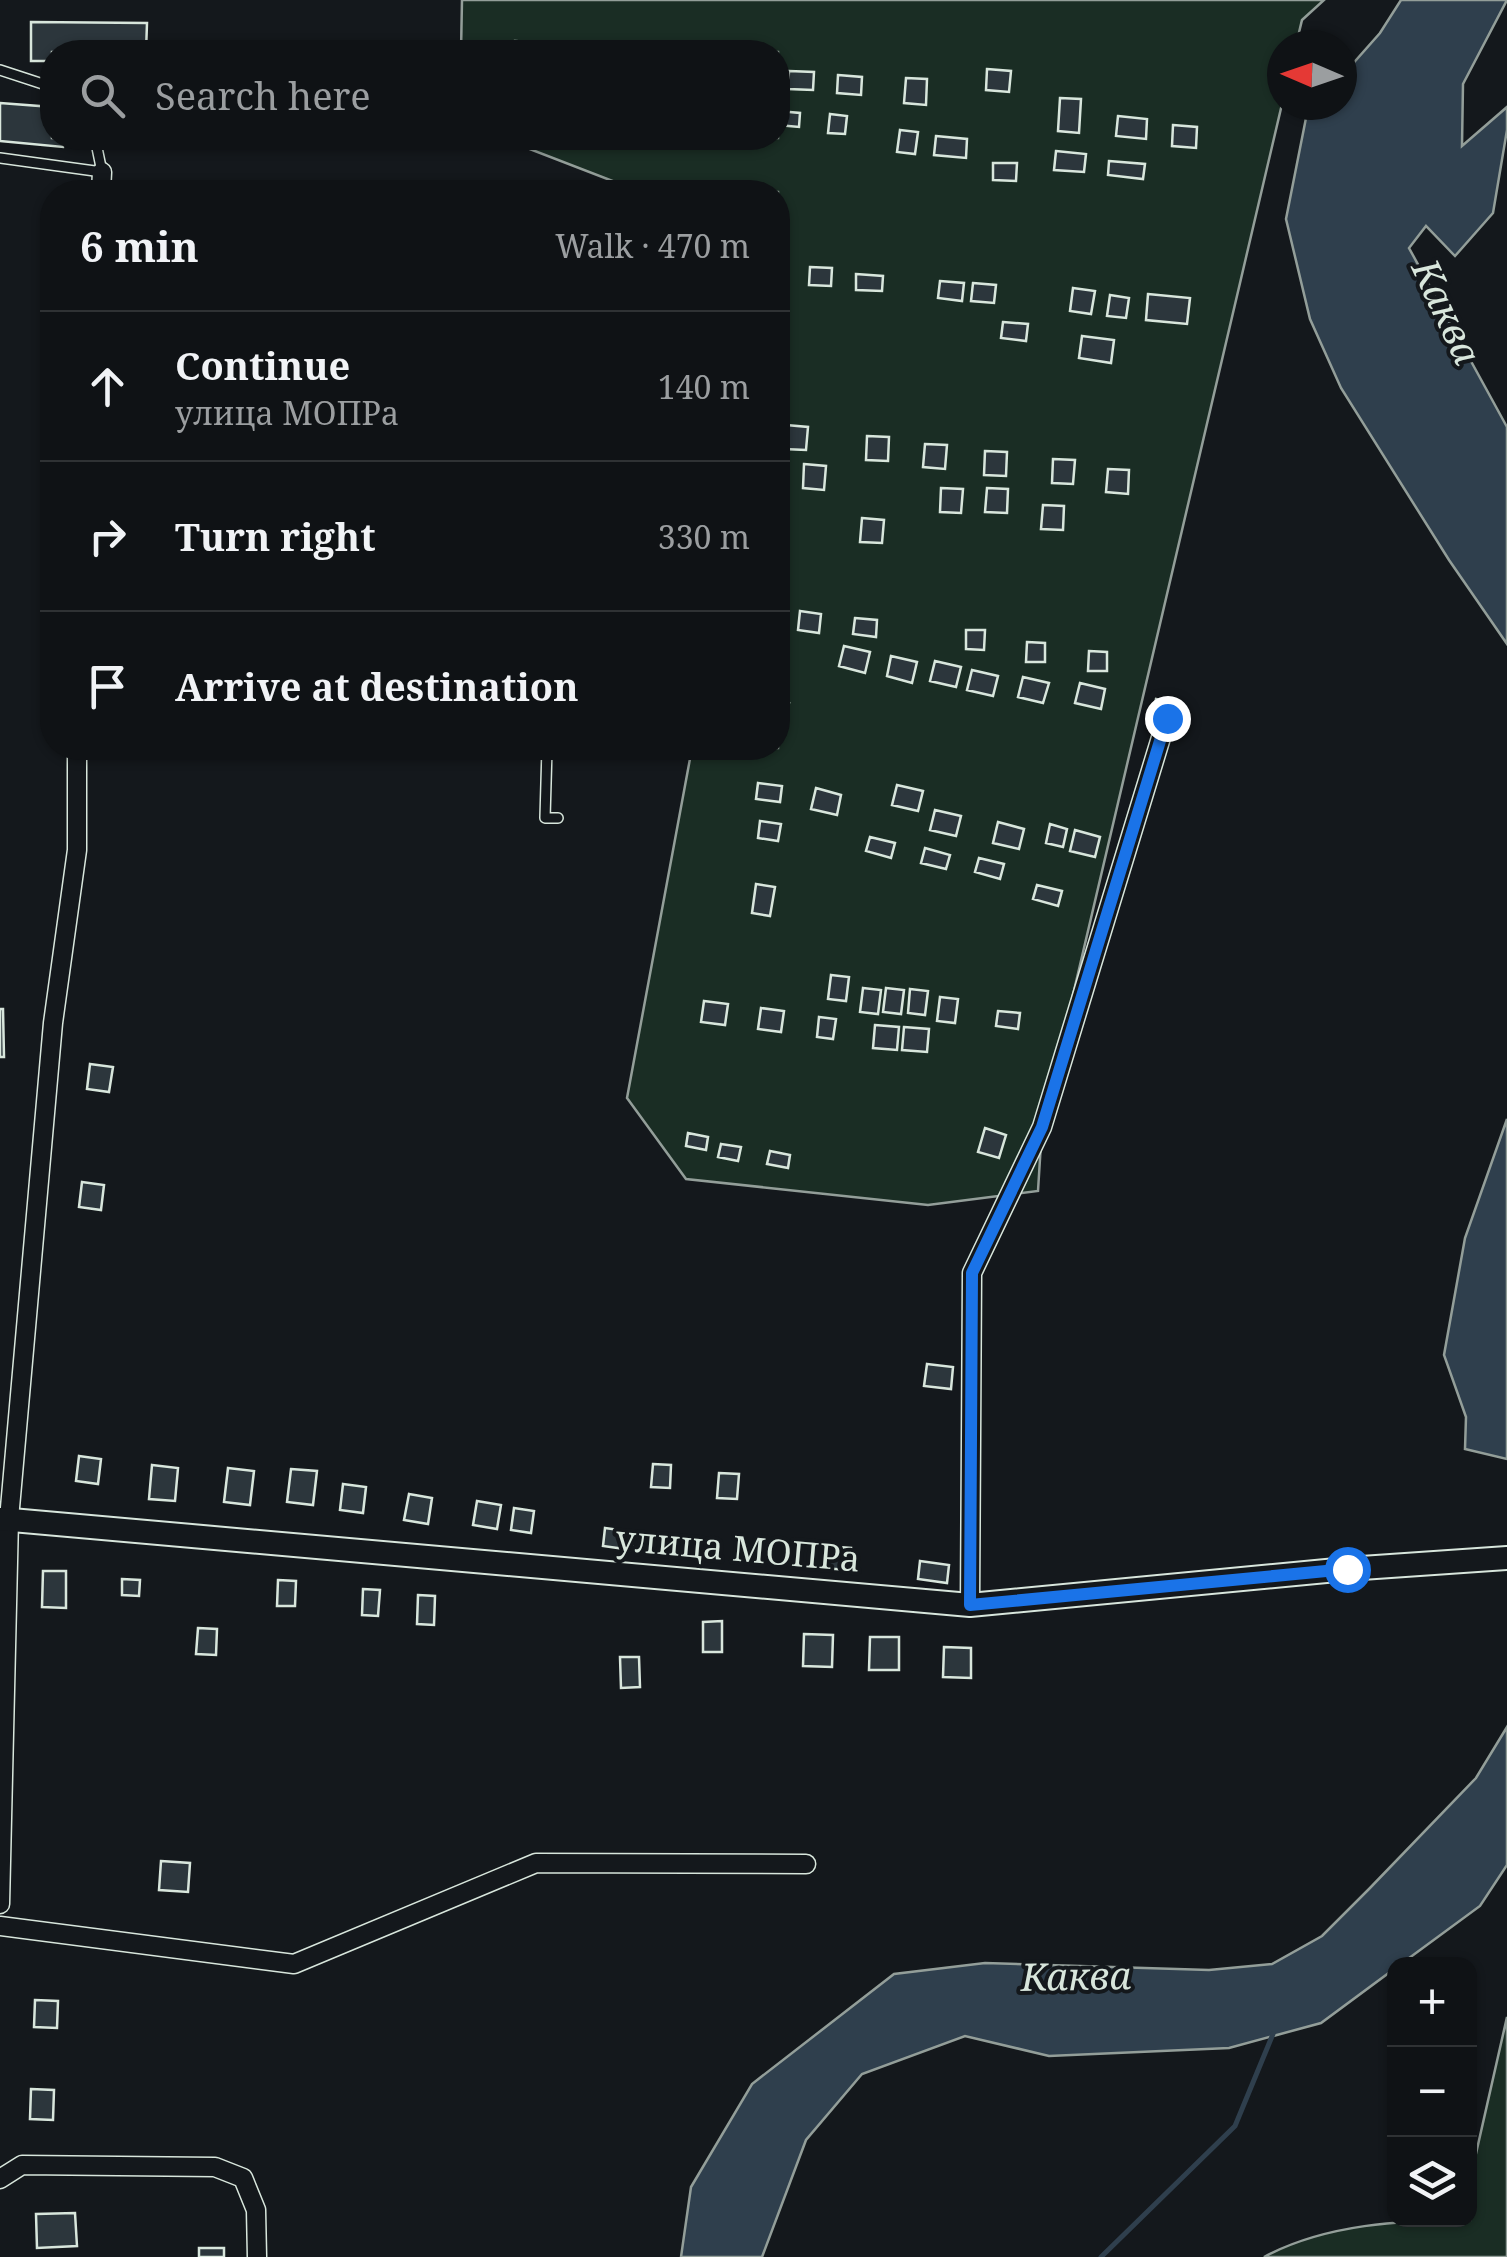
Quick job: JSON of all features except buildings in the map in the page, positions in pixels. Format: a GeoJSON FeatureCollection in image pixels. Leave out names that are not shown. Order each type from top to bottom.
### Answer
{"type":"FeatureCollection","features":[{"type":"Feature","properties":{"kind":"main road","name":"улица МОПРа"},"geometry":{"type":"LineString","coordinates":[[4,1519],[970,1605],[1507,1558]]}},
{"type":"Feature","properties":{"kind":"street"},"geometry":{"type":"LineString","coordinates":[[102,172],[102,180]]}},
{"type":"Feature","properties":{"kind":"street"},"geometry":{"type":"LineString","coordinates":[[970,1605],[972,1273],[1042,1127],[1167,718]]}},
{"type":"Feature","properties":{"kind":"street"},"geometry":{"type":"LineString","coordinates":[[0,1904],[4,1519],[53,1023],[77,850],[77,760]]}},
{"type":"Feature","properties":{"kind":"street"},"geometry":{"type":"LineString","coordinates":[[0,1926],[294,1964],[536,1863],[806,1864]]}},
{"type":"Feature","properties":{"kind":"street"},"geometry":{"type":"LineString","coordinates":[[0,2180],[22,2165],[215,2167],[242,2178],[256,2210],[257,2257]]}},
{"type":"Feature","properties":{"kind":"lane"},"geometry":{"type":"LineString","coordinates":[[0,70],[40,83]]}},
{"type":"Feature","properties":{"kind":"lane"},"geometry":{"type":"LineString","coordinates":[[0,158],[102,172],[98,150]]}},
{"type":"Feature","properties":{"kind":"lane"},"geometry":{"type":"LineString","coordinates":[[547,760],[545,818],[558,818]]}},
{"type":"Feature","properties":{"kind":"green space"},"geometry":{"type":"Polygon","coordinates":[[[462,0],[1324,0],[1302,20],[1300,30],[1267,30],[1267,120],[1278,120],[1042,1127],[1038,1191],[928,1205],[686,1179],[627,1098],[690,760],[790,760],[790,180],[610,180],[532,150],[790,150],[790,40],[461,40],[462,0]]]}},
{"type":"Feature","properties":{"kind":"green space"},"geometry":{"type":"Polygon","coordinates":[[[1507,2017],[1507,2257],[1264,2257],[1312,2237],[1364,2226],[1477,2227],[1477,2149],[1507,2017]]]}},
{"type":"Feature","properties":{"kind":"water"},"geometry":{"type":"Polygon","coordinates":[[[1401,0],[1507,0],[1463,84],[1462,146],[1507,107],[1507,130],[1493,213],[1455,256],[1426,226],[1409,248],[1507,427],[1507,644],[1341,388],[1310,319],[1286,219],[1306,120],[1357,120],[1357,59],[1401,0]]]}},
{"type":"Feature","properties":{"kind":"water"},"geometry":{"type":"Polygon","coordinates":[[[1507,1119],[1507,1459],[1465,1449],[1466,1417],[1444,1355],[1465,1238],[1507,1119]]]}},
{"type":"Feature","properties":{"kind":"water","name":"Каква"},"geometry":{"type":"Polygon","coordinates":[[[1507,1727],[1507,1865],[1480,1906],[1411,1957],[1387,1957],[1387,1974],[1321,2023],[1229,2048],[1049,2056],[965,2036],[862,2074],[806,2140],[762,2257],[681,2257],[691,2187],[752,2084],[894,1974],[985,1963],[1209,1970],[1272,1964],[1322,1936],[1476,1778],[1507,1727]]]}},
{"type":"Feature","properties":{"kind":"waterway"},"geometry":{"type":"LineString","coordinates":[[1101,2257],[1235,2126],[1273,2034]]}},
{"type":"Feature","properties":{"kind":"route"},"geometry":{"type":"LineString","coordinates":[[1167,718],[1042,1127],[972,1273],[970,1605],[1347,1569]]}}]}
